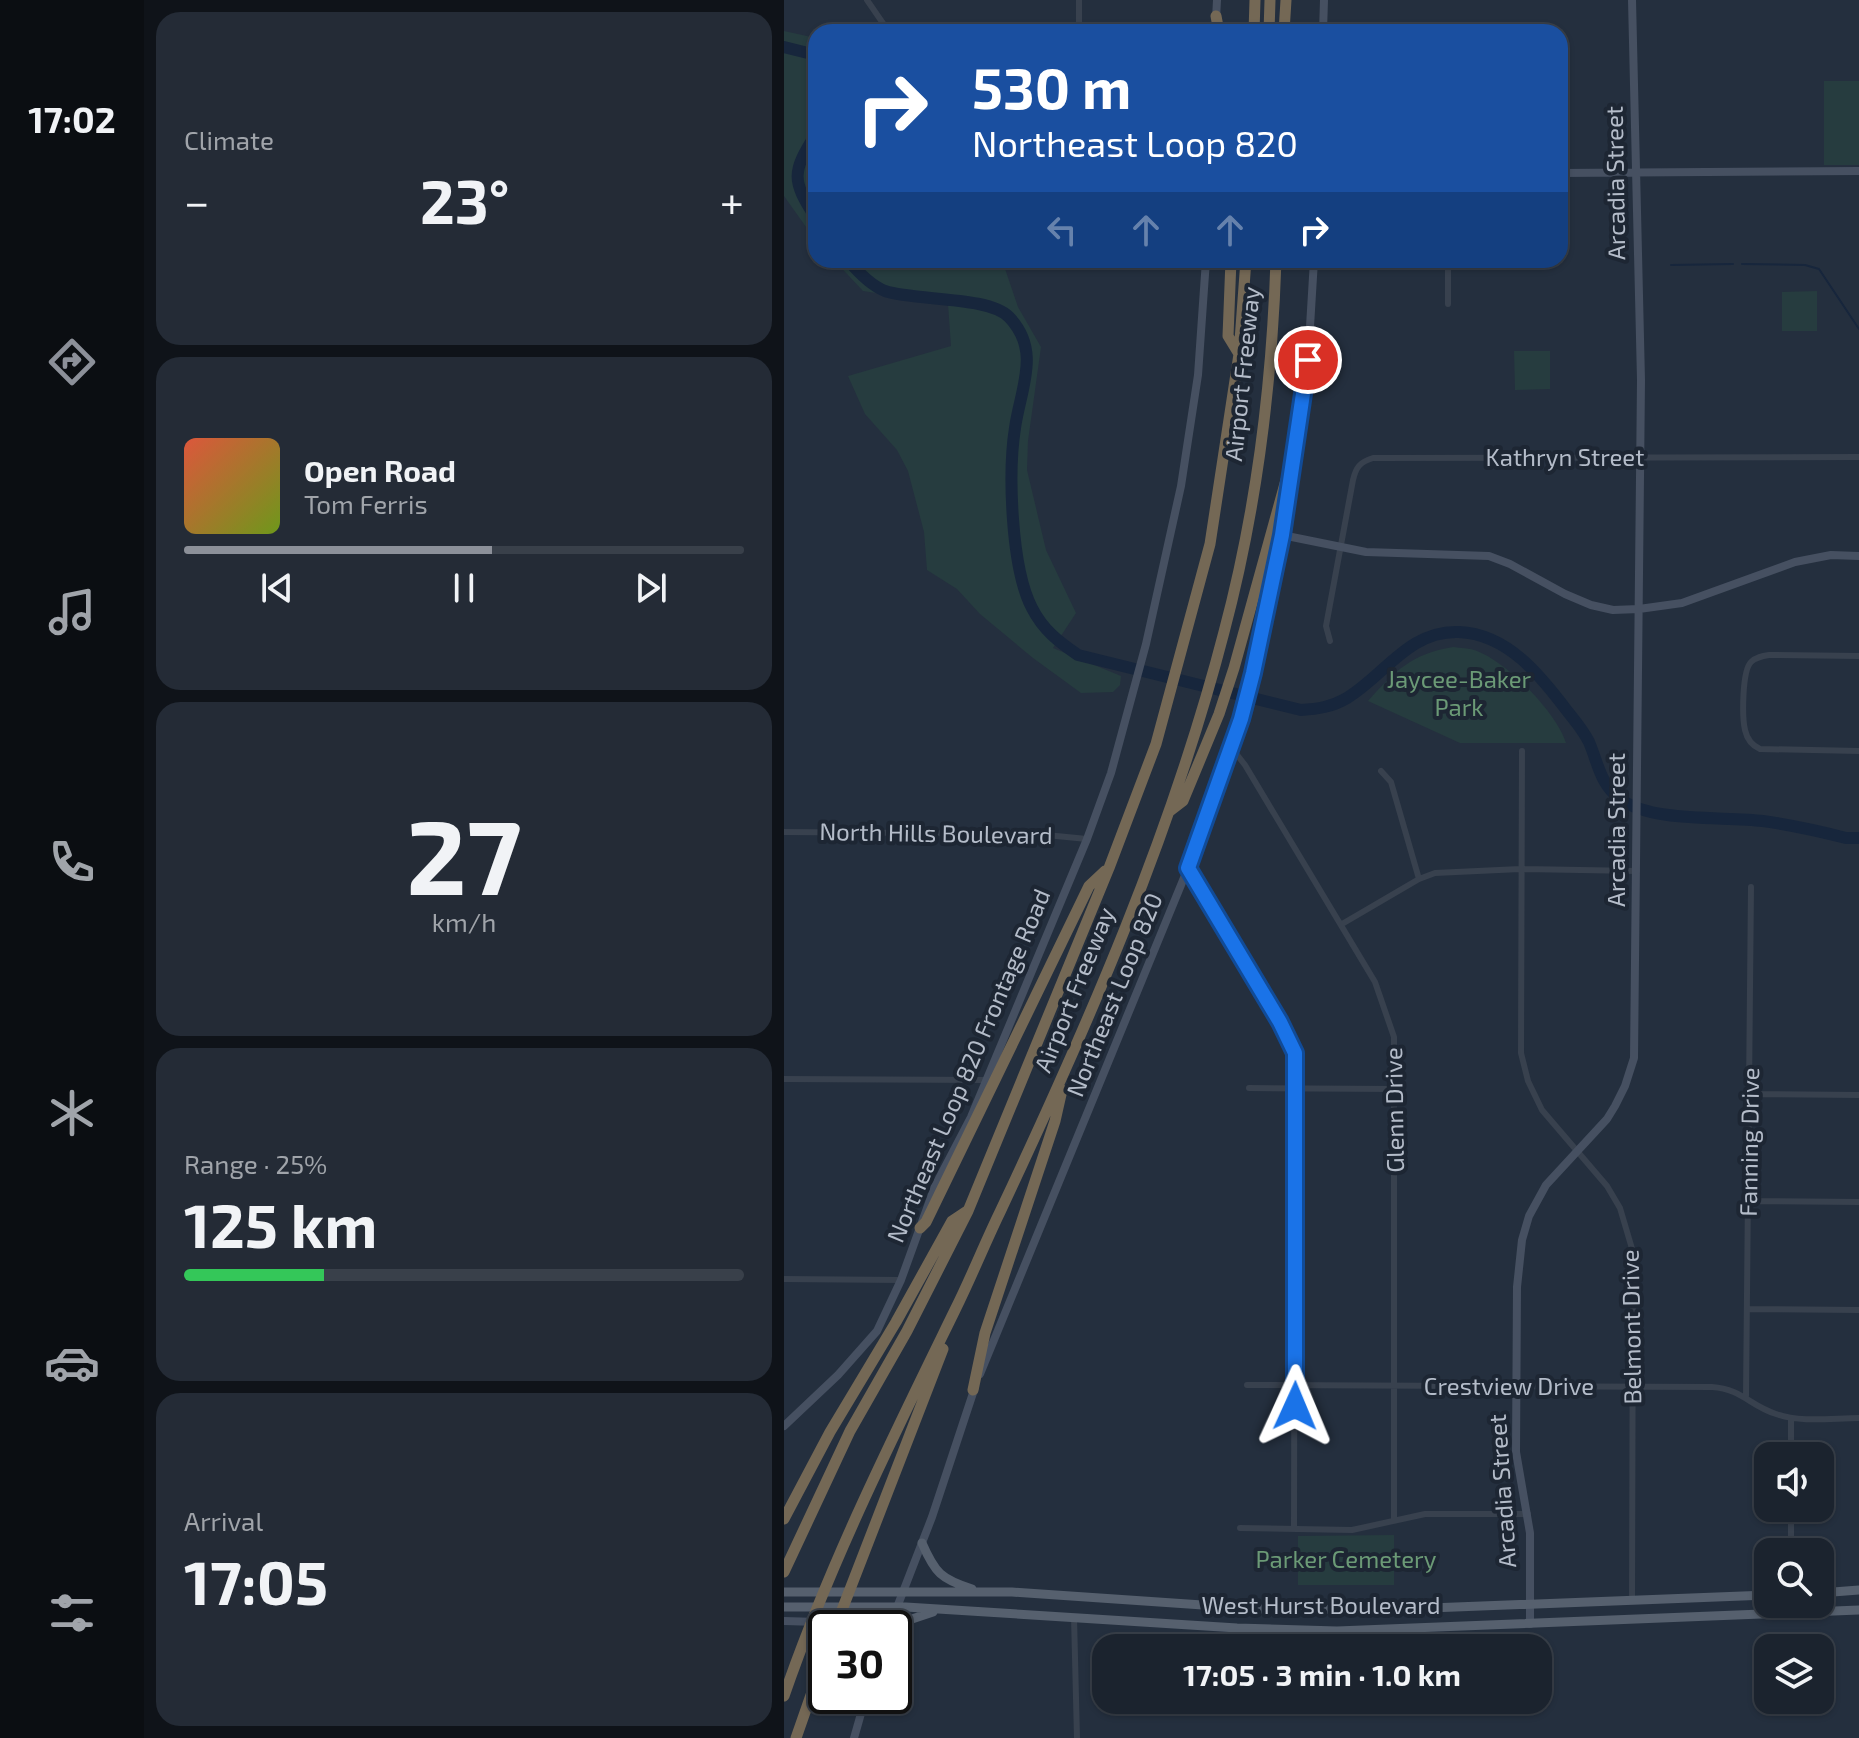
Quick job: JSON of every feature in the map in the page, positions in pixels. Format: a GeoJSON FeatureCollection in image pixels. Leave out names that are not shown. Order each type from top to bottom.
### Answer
{"type":"FeatureCollection","features":[{"type":"Feature","properties":{"kind":"highway"},"geometry":{"type":"LineString","coordinates":[[1254,24],[1255,0]]}},
{"type":"Feature","properties":{"kind":"highway"},"geometry":{"type":"LineString","coordinates":[[1269,24],[1270,0]]}},
{"type":"Feature","properties":{"kind":"highway"},"geometry":{"type":"LineString","coordinates":[[1284,24],[1286,0]]}},
{"type":"Feature","properties":{"kind":"highway"},"geometry":{"type":"LineString","coordinates":[[1216,16],[1216,24]]}},
{"type":"Feature","properties":{"kind":"highway"},"geometry":{"type":"LineString","coordinates":[[1231,268],[1228,336],[1239,354]]}},
{"type":"Feature","properties":{"kind":"highway","name":"Airport Freeway"},"geometry":{"type":"LineString","coordinates":[[784,1519],[830,1432],[952,1221],[968,1211],[1109,868],[1156,744],[1210,544],[1239,354],[1245,268]]}},
{"type":"Feature","properties":{"kind":"highway","name":"Airport Freeway"},"geometry":{"type":"LineString","coordinates":[[784,1696],[833,1564],[1066,1070],[1106,977],[1169,812],[1215,665],[1233,593],[1265,406],[1275,268]]}},
{"type":"Feature","properties":{"kind":"highway"},"geometry":{"type":"LineString","coordinates":[[1169,812],[1183,801],[1219,714],[1299,433]]}},
{"type":"Feature","properties":{"kind":"highway"},"geometry":{"type":"LineString","coordinates":[[920,1228],[926,1222],[1089,886],[1109,868]]}},
{"type":"Feature","properties":{"kind":"highway"},"geometry":{"type":"LineString","coordinates":[[973,1390],[985,1333],[1055,1121],[1066,1070]]}},
{"type":"Feature","properties":{"kind":"highway"},"geometry":{"type":"LineString","coordinates":[[784,1572],[837,1456],[907,1331],[968,1211]]}},
{"type":"Feature","properties":{"kind":"highway"},"geometry":{"type":"LineString","coordinates":[[842,1610],[955,1310]]}},
{"type":"Feature","properties":{"kind":"highway"},"geometry":{"type":"LineString","coordinates":[[796,1738],[808,1704]]}},
{"type":"Feature","properties":{"kind":"main road"},"geometry":{"type":"LineString","coordinates":[[1216,16],[1217,0]]}},
{"type":"Feature","properties":{"kind":"main road"},"geometry":{"type":"LineString","coordinates":[[1323,24],[1324,0]]}},
{"type":"Feature","properties":{"kind":"main road","name":"Arcadia Street"},"geometry":{"type":"LineString","coordinates":[[1530,1624],[1528,1514],[1517,1460],[1517,1287],[1522,1240],[1537,1198],[1607,1119],[1625,1086],[1634,1058],[1640,457],[1632,0]]}},
{"type":"Feature","properties":{"kind":"main road"},"geometry":{"type":"LineString","coordinates":[[1568,173],[1859,171]]}},
{"type":"Feature","properties":{"kind":"main road","name":"Northeast Loop 820 Frontage Road"},"geometry":{"type":"LineString","coordinates":[[784,1426],[863,1349],[877,1331],[901,1280],[935,1186],[971,1117],[1087,839],[1111,773],[1135,690],[1187,452],[1198,375],[1205,268]]}},
{"type":"Feature","properties":{"kind":"main road","name":"Northeast Loop 820"},"geometry":{"type":"LineString","coordinates":[[896,1610],[932,1517],[973,1390],[1188,868],[1241,719],[1282,535],[1299,433],[1308,360],[1314,268]]}},
{"type":"Feature","properties":{"kind":"main road"},"geometry":{"type":"LineString","coordinates":[[1282,535],[1396,554],[1489,556],[1591,605],[1613,610],[1682,603],[1795,562],[1831,555],[1859,556]]}},
{"type":"Feature","properties":{"kind":"main road"},"geometry":{"type":"LineString","coordinates":[[922,1543],[933,1568],[941,1575],[950,1582],[979,1591]]}},
{"type":"Feature","properties":{"kind":"main road"},"geometry":{"type":"LineString","coordinates":[[1834,1592],[1859,1590]]}},
{"type":"Feature","properties":{"kind":"main road","name":"West Hurst Boulevard"},"geometry":{"type":"LineString","coordinates":[[784,1592],[979,1591],[1276,1610],[1430,1608],[1754,1596]]}},
{"type":"Feature","properties":{"kind":"main road","name":"West Hurst Boulevard"},"geometry":{"type":"LineString","coordinates":[[784,1607],[948,1609],[1237,1628],[1337,1631],[1530,1624],[1754,1610]]}},
{"type":"Feature","properties":{"kind":"main road"},"geometry":{"type":"LineString","coordinates":[[912,1621],[948,1609]]}},
{"type":"Feature","properties":{"kind":"main road","name":"West Hurst Boulevard"},"geometry":{"type":"LineString","coordinates":[[1834,1609],[1859,1610]]}},
{"type":"Feature","properties":{"kind":"main road"},"geometry":{"type":"LineString","coordinates":[[784,1621],[808,1622]]}},
{"type":"Feature","properties":{"kind":"main road"},"geometry":{"type":"LineString","coordinates":[[854,1738],[861,1714]]}},
{"type":"Feature","properties":{"kind":"street"},"geometry":{"type":"LineString","coordinates":[[867,0],[884,24]]}},
{"type":"Feature","properties":{"kind":"street"},"geometry":{"type":"LineString","coordinates":[[1079,0],[1079,24]]}},
{"type":"Feature","properties":{"kind":"street"},"geometry":{"type":"LineString","coordinates":[[1448,268],[1448,304]]}},
{"type":"Feature","properties":{"kind":"street","name":"Kathryn Street"},"geometry":{"type":"LineString","coordinates":[[1340,547],[1356,468],[1362,461],[1373,458],[1859,457]]}},
{"type":"Feature","properties":{"kind":"street"},"geometry":{"type":"LineString","coordinates":[[1330,641],[1326,626],[1340,547]]}},
{"type":"Feature","properties":{"kind":"street"},"geometry":{"type":"LineString","coordinates":[[1859,656],[1769,655],[1750,663],[1744,682],[1744,726],[1750,742],[1760,749],[1859,751]]}},
{"type":"Feature","properties":{"kind":"street","name":"Glenn Drive"},"geometry":{"type":"LineString","coordinates":[[1230,746],[1245,765],[1342,924],[1375,982],[1391,1023],[1396,1052],[1394,1519]]}},
{"type":"Feature","properties":{"kind":"street","name":"Belmont Drive"},"geometry":{"type":"LineString","coordinates":[[1522,751],[1521,1053],[1528,1081],[1542,1110],[1607,1186],[1629,1233],[1635,1274],[1632,1600]]}},
{"type":"Feature","properties":{"kind":"street"},"geometry":{"type":"LineString","coordinates":[[1381,771],[1391,782],[1419,879]]}},
{"type":"Feature","properties":{"kind":"street","name":"North Hills Boulevard"},"geometry":{"type":"LineString","coordinates":[[784,832],[1036,834],[1087,839]]}},
{"type":"Feature","properties":{"kind":"street"},"geometry":{"type":"LineString","coordinates":[[1188,868],[1291,1041],[1295,1053],[1294,1528]]}},
{"type":"Feature","properties":{"kind":"street"},"geometry":{"type":"LineString","coordinates":[[1342,924],[1419,879],[1435,873],[1520,869],[1637,871]]}},
{"type":"Feature","properties":{"kind":"street","name":"Fanning Drive"},"geometry":{"type":"LineString","coordinates":[[1746,1396],[1751,887]]}},
{"type":"Feature","properties":{"kind":"street"},"geometry":{"type":"LineString","coordinates":[[784,1079],[986,1080]]}},
{"type":"Feature","properties":{"kind":"street"},"geometry":{"type":"LineString","coordinates":[[1249,1088],[1395,1089]]}},
{"type":"Feature","properties":{"kind":"street"},"geometry":{"type":"LineString","coordinates":[[1751,1094],[1859,1095]]}},
{"type":"Feature","properties":{"kind":"street"},"geometry":{"type":"LineString","coordinates":[[1749,1201],[1859,1202]]}},
{"type":"Feature","properties":{"kind":"street"},"geometry":{"type":"LineString","coordinates":[[784,1279],[901,1280]]}},
{"type":"Feature","properties":{"kind":"street"},"geometry":{"type":"LineString","coordinates":[[1748,1309],[1859,1310]]}},
{"type":"Feature","properties":{"kind":"street","name":"Crestview Drive"},"geometry":{"type":"LineString","coordinates":[[1247,1385],[1720,1388],[1746,1396],[1772,1413],[1791,1418],[1859,1418]]}},
{"type":"Feature","properties":{"kind":"street"},"geometry":{"type":"LineString","coordinates":[[1791,1418],[1791,1442]]}},
{"type":"Feature","properties":{"kind":"street"},"geometry":{"type":"LineString","coordinates":[[1240,1528],[1352,1530],[1425,1514],[1528,1514]]}},
{"type":"Feature","properties":{"kind":"street"},"geometry":{"type":"LineString","coordinates":[[1074,1617],[1077,1738]]}},
{"type":"Feature","properties":{"kind":"green space"},"geometry":{"type":"Polygon","coordinates":[[[784,31],[808,36],[808,230],[784,196],[784,31]]]}},
{"type":"Feature","properties":{"kind":"green space"},"geometry":{"type":"Polygon","coordinates":[[[1824,81],[1859,81],[1859,165],[1824,165],[1824,81]]]}},
{"type":"Feature","properties":{"kind":"green space"},"geometry":{"type":"Polygon","coordinates":[[[841,268],[1005,268],[1018,307],[1041,347],[1027,470],[1046,550],[1076,613],[1053,648],[1121,676],[1120,685],[1113,692],[1081,693],[980,614],[957,589],[927,570],[924,532],[908,471],[897,450],[865,414],[848,376],[951,346],[948,304],[863,291],[841,268]]]}},
{"type":"Feature","properties":{"kind":"green space"},"geometry":{"type":"Polygon","coordinates":[[[1817,291],[1817,331],[1782,331],[1782,292],[1817,291]]]}},
{"type":"Feature","properties":{"kind":"green space"},"geometry":{"type":"Polygon","coordinates":[[[1514,351],[1550,351],[1550,389],[1515,390],[1514,351]]]}},
{"type":"Feature","properties":{"kind":"green space","name":"Jaycee-Baker Park"},"geometry":{"type":"Polygon","coordinates":[[[1453,647],[1477,651],[1516,677],[1553,718],[1566,743],[1460,743],[1368,701],[1405,665],[1426,654],[1453,647]]]}},
{"type":"Feature","properties":{"kind":"green space","name":"Parker Cemetery"},"geometry":{"type":"Polygon","coordinates":[[[1394,1535],[1394,1585],[1298,1585],[1298,1536],[1394,1535]]]}},
{"type":"Feature","properties":{"kind":"waterway"},"geometry":{"type":"LineString","coordinates":[[784,47],[808,53]]}},
{"type":"Feature","properties":{"kind":"waterway"},"geometry":{"type":"LineString","coordinates":[[808,148],[798,176],[808,204]]}},
{"type":"Feature","properties":{"kind":"waterway"},"geometry":{"type":"LineString","coordinates":[[1671,265],[1733,264]]}},
{"type":"Feature","properties":{"kind":"waterway"},"geometry":{"type":"LineString","coordinates":[[1742,264],[1805,265],[1819,269],[1859,329]]}},
{"type":"Feature","properties":{"kind":"waterway"},"geometry":{"type":"LineString","coordinates":[[855,268],[869,282],[885,291],[969,302],[999,310],[1019,330],[1027,357],[1015,428],[1012,469],[1013,520],[1020,569],[1036,616],[1052,635],[1078,655],[1301,710],[1336,704],[1347,698],[1398,656],[1426,638],[1441,633],[1477,635],[1508,649],[1535,671],[1584,734],[1608,787],[1634,807],[1669,815],[1763,821],[1859,838]]}},
{"type":"Feature","properties":{"kind":"route"},"geometry":{"type":"LineString","coordinates":[[1295,1406],[1295,1053],[1291,1041],[1188,868],[1241,719],[1253,673],[1293,473],[1308,360]]}}]}
